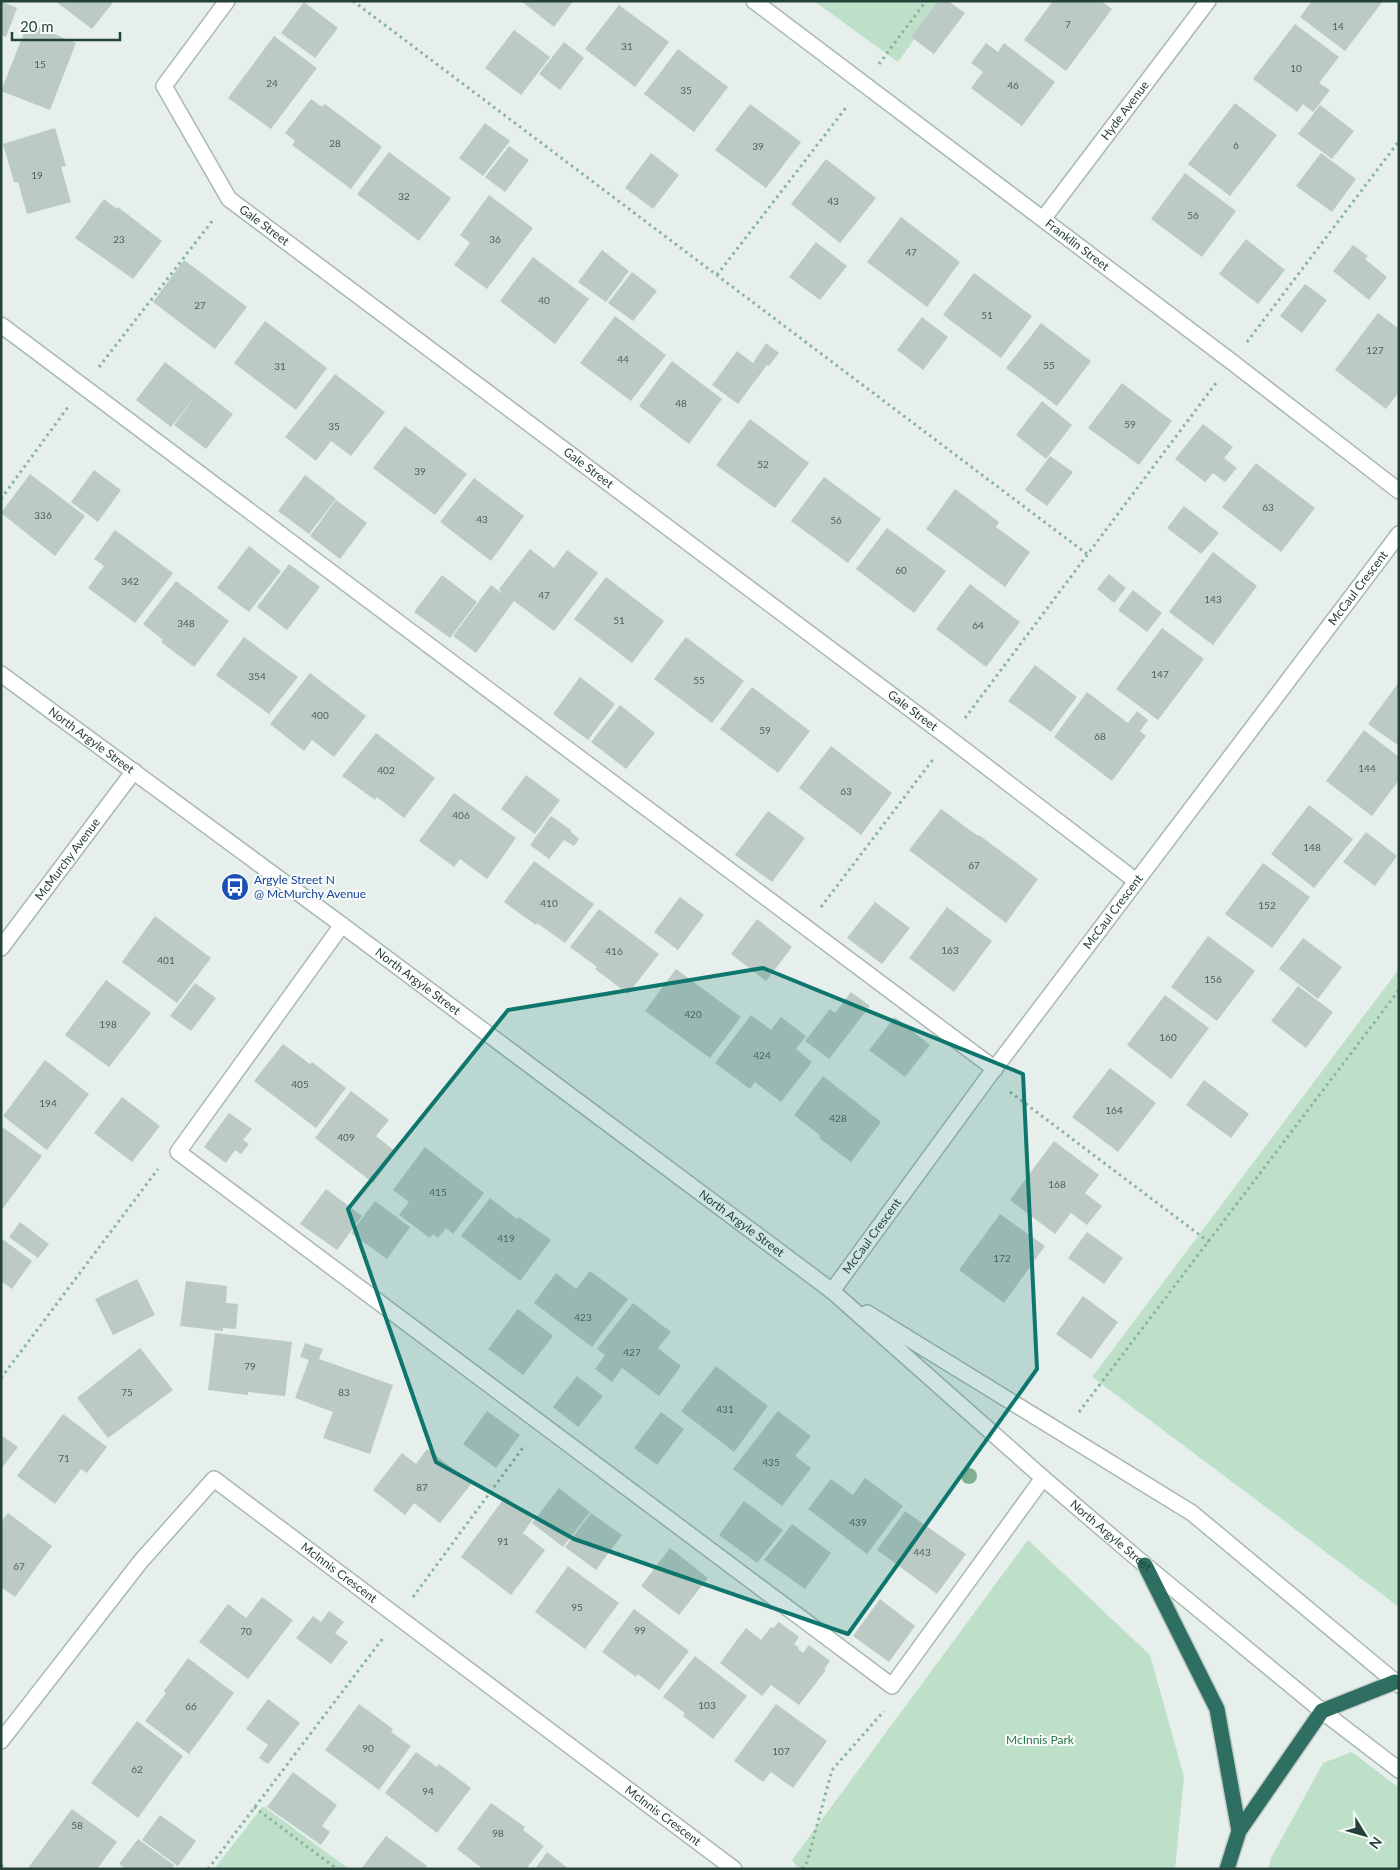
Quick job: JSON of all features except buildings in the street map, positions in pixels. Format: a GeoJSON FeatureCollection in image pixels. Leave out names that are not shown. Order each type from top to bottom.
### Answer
{"type":"FeatureCollection","features":[{"type":"Feature","properties":{"kind":"highway"},"geometry":{"type":"LineString","coordinates":[[1145,1565],[1217,1709],[1239,1831]]}},
{"type":"Feature","properties":{"kind":"highway"},"geometry":{"type":"LineString","coordinates":[[1226,1869],[1239,1831],[1322,1711],[1397,1684]]}},
{"type":"Feature","properties":{"kind":"street","name":"Gale Street"},"geometry":{"type":"LineString","coordinates":[[227,1],[164,86],[229,199],[949,738],[1136,881]]}},
{"type":"Feature","properties":{"kind":"street","name":"Franklin Street"},"geometry":{"type":"LineString","coordinates":[[754,1],[1232,362],[1399,491]]}},
{"type":"Feature","properties":{"kind":"street","name":"Hyde Avenue"},"geometry":{"type":"LineString","coordinates":[[1043,219],[1208,1]]}},
{"type":"Feature","properties":{"kind":"street"},"geometry":{"type":"LineString","coordinates":[[1,325],[84,385],[806,927],[992,1072]]}},
{"type":"Feature","properties":{"kind":"street","name":"McCaul Crescent"},"geometry":{"type":"LineString","coordinates":[[832,1291],[992,1072],[1399,534]]}},
{"type":"Feature","properties":{"kind":"street","name":"North Argyle Street"},"geometry":{"type":"LineString","coordinates":[[1,674],[342,925],[832,1291],[1043,1478],[1145,1565],[1322,1711],[1399,1770]]}},
{"type":"Feature","properties":{"kind":"street","name":"McMurchy Avenue"},"geometry":{"type":"LineString","coordinates":[[1,948],[134,771]]}},
{"type":"Feature","properties":{"kind":"street"},"geometry":{"type":"LineString","coordinates":[[342,925],[178,1152],[892,1686],[1043,1478]]}},
{"type":"Feature","properties":{"kind":"street","name":"North Argyle Street"},"geometry":{"type":"LineString","coordinates":[[832,1291],[1192,1514],[1397,1684]]}},
{"type":"Feature","properties":{"kind":"street","name":"McInnis Crescent"},"geometry":{"type":"LineString","coordinates":[[1,1741],[141,1561],[214,1479],[734,1869]]}},
{"type":"Feature","properties":{"kind":"path"},"geometry":{"type":"LineString","coordinates":[[352,1],[1087,554]]}},
{"type":"Feature","properties":{"kind":"path"},"geometry":{"type":"LineString","coordinates":[[717,275],[926,1]]}},
{"type":"Feature","properties":{"kind":"path"},"geometry":{"type":"LineString","coordinates":[[806,927],[1399,141]]}},
{"type":"Feature","properties":{"kind":"path"},"geometry":{"type":"LineString","coordinates":[[1,499],[84,385],[229,199]]}},
{"type":"Feature","properties":{"kind":"path"},"geometry":{"type":"LineString","coordinates":[[1063,1434],[1399,990]]}},
{"type":"Feature","properties":{"kind":"path"},"geometry":{"type":"LineString","coordinates":[[992,1072],[1209,1242]]}},
{"type":"Feature","properties":{"kind":"path"},"geometry":{"type":"LineString","coordinates":[[1,1378],[157,1170],[178,1152]]}},
{"type":"Feature","properties":{"kind":"path"},"geometry":{"type":"LineString","coordinates":[[208,1869],[398,1617],[540,1424]]}},
{"type":"Feature","properties":{"kind":"path"},"geometry":{"type":"LineString","coordinates":[[254,1807],[337,1869]]}},
{"type":"Feature","properties":{"kind":"path"},"geometry":{"type":"LineString","coordinates":[[1,1865],[6,1869]]}},
{"type":"Feature","properties":{"kind":"highlighted area"},"geometry":{"type":"Polygon","coordinates":[[[763,968],[1023,1074],[1037,1369],[848,1634],[574,1539],[436,1462],[348,1209],[508,1010],[763,968]]]}},
{"type":"Feature","properties":{"kind":"green space"},"geometry":{"type":"Polygon","coordinates":[[[814,1],[942,1],[898,62],[814,1]]]}},
{"type":"Feature","properties":{"kind":"green space"},"geometry":{"type":"Polygon","coordinates":[[[1399,969],[1399,1607],[1092,1377],[1399,969]]]}},
{"type":"Feature","properties":{"kind":"green space","name":"McInnis Park"},"geometry":{"type":"Polygon","coordinates":[[[1028,1540],[1150,1655],[1184,1777],[1175,1869],[799,1869],[792,1860],[1028,1540]]]}},
{"type":"Feature","properties":{"kind":"green space"},"geometry":{"type":"Polygon","coordinates":[[[1352,1752],[1399,1788],[1399,1869],[1268,1869],[1271,1858],[1323,1763],[1352,1752]]]}},
{"type":"Feature","properties":{"kind":"green space"},"geometry":{"type":"Polygon","coordinates":[[[263,1806],[349,1869],[214,1869],[263,1806]]]}},
{"type":"Feature","properties":{"kind":"place","name":"Argyle Street N @ McMurchy Avenue"},"geometry":{"type":"Point","coordinates":[235,887]}}]}
